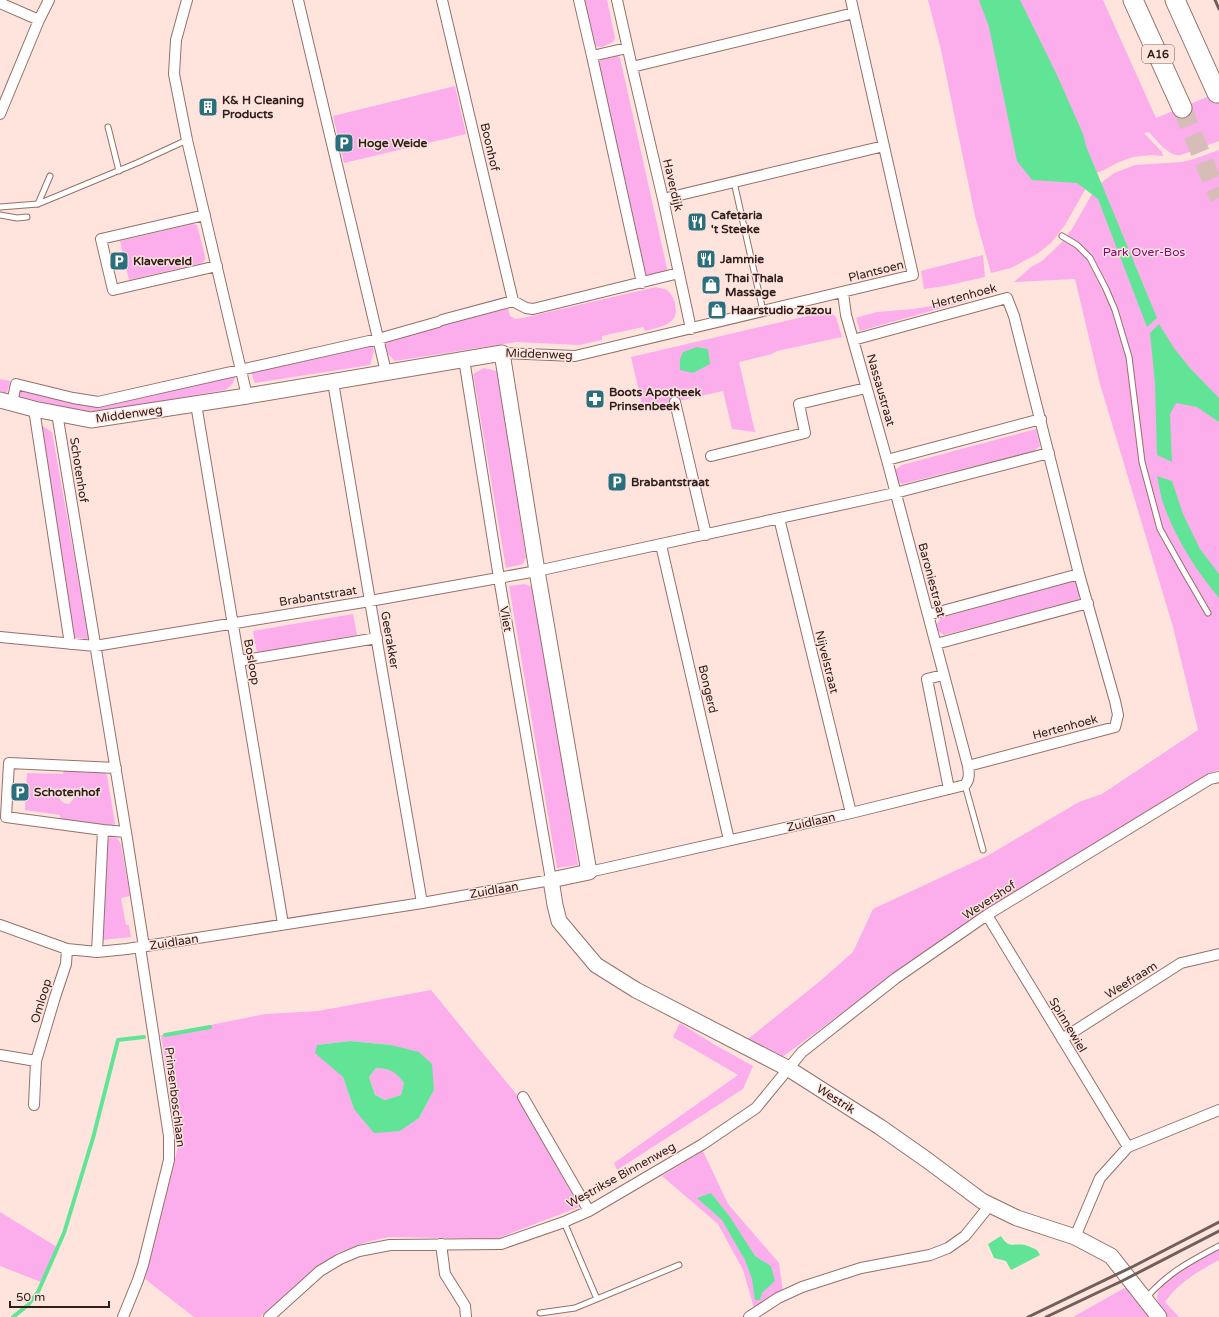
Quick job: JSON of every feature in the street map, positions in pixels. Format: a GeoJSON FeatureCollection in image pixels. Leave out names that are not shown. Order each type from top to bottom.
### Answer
{"type":"FeatureCollection","features":[{"type":"Feature","properties":{"kind":"highway","name":"A16"},"geometry":{"type":"LineString","coordinates":[[1133,0],[1182,108]]}},
{"type":"Feature","properties":{"kind":"highway"},"geometry":{"type":"LineString","coordinates":[[1175,0],[1217,93]]}},
{"type":"Feature","properties":{"kind":"street"},"geometry":{"type":"LineString","coordinates":[[0,114],[39,20],[49,0]]}},
{"type":"Feature","properties":{"kind":"street"},"geometry":{"type":"LineString","coordinates":[[187,0],[176,40],[174,74],[187,140],[247,396]]}},
{"type":"Feature","properties":{"kind":"street"},"geometry":{"type":"LineString","coordinates":[[298,0],[386,372]]}},
{"type":"Feature","properties":{"kind":"street","name":"Boonhof"},"geometry":{"type":"LineString","coordinates":[[442,0],[513,301]]}},
{"type":"Feature","properties":{"kind":"street"},"geometry":{"type":"LineString","coordinates":[[579,0],[642,283]]}},
{"type":"Feature","properties":{"kind":"street","name":"Haverdijk"},"geometry":{"type":"LineString","coordinates":[[617,0],[691,328]]}},
{"type":"Feature","properties":{"kind":"street","name":"Plantsoen"},"geometry":{"type":"LineString","coordinates":[[691,328],[843,293],[913,275],[901,216],[851,0]]}},
{"type":"Feature","properties":{"kind":"street"},"geometry":{"type":"LineString","coordinates":[[0,3],[39,20]]}},
{"type":"Feature","properties":{"kind":"street"},"geometry":{"type":"LineString","coordinates":[[632,67],[854,13]]}},
{"type":"Feature","properties":{"kind":"street"},"geometry":{"type":"LineString","coordinates":[[592,56],[627,48]]}},
{"type":"Feature","properties":{"kind":"street"},"geometry":{"type":"LineString","coordinates":[[663,199],[884,146]]}},
{"type":"Feature","properties":{"kind":"street"},"geometry":{"type":"LineString","coordinates":[[205,215],[101,239],[113,290],[217,266]]}},
{"type":"Feature","properties":{"kind":"street"},"geometry":{"type":"LineString","coordinates":[[513,301],[526,308],[533,309],[679,273]]}},
{"type":"Feature","properties":{"kind":"street","name":"Nassaustraat"},"geometry":{"type":"LineString","coordinates":[[843,293],[846,315],[895,493]]}},
{"type":"Feature","properties":{"kind":"street","name":"Hertenhoek"},"geometry":{"type":"LineString","coordinates":[[853,340],[1007,298],[1014,316],[1079,574],[1118,715],[1115,727],[968,766]]}},
{"type":"Feature","properties":{"kind":"street","name":"Middenweg"},"geometry":{"type":"LineString","coordinates":[[513,301],[378,339],[98,402],[73,398],[16,380],[6,401],[34,409],[90,420],[247,396],[502,353],[575,356],[691,328]]}},
{"type":"Feature","properties":{"kind":"street"},"geometry":{"type":"LineString","coordinates":[[502,353],[537,571],[589,872]]}},
{"type":"Feature","properties":{"kind":"street","name":"Vliet"},"geometry":{"type":"LineString","coordinates":[[464,359],[499,578],[551,880]]}},
{"type":"Feature","properties":{"kind":"street","name":"Geerakker"},"geometry":{"type":"LineString","coordinates":[[333,382],[422,903]]}},
{"type":"Feature","properties":{"kind":"street"},"geometry":{"type":"LineString","coordinates":[[711,456],[805,433],[800,404],[866,388]]}},
{"type":"Feature","properties":{"kind":"street"},"geometry":{"type":"LineString","coordinates":[[675,402],[706,535]]}},
{"type":"Feature","properties":{"kind":"street","name":"Bosloop"},"geometry":{"type":"LineString","coordinates":[[196,404],[283,924]]}},
{"type":"Feature","properties":{"kind":"street"},"geometry":{"type":"LineString","coordinates":[[34,409],[70,644]]}},
{"type":"Feature","properties":{"kind":"street","name":"Schotenhof"},"geometry":{"type":"LineString","coordinates":[[57,413],[116,768],[142,947]]}},
{"type":"Feature","properties":{"kind":"street"},"geometry":{"type":"LineString","coordinates":[[887,460],[1041,419]]}},
{"type":"Feature","properties":{"kind":"street"},"geometry":{"type":"LineString","coordinates":[[895,493],[1049,453]]}},
{"type":"Feature","properties":{"kind":"street","name":"Brabantstraat"},"geometry":{"type":"LineString","coordinates":[[0,637],[95,646],[233,624],[537,571],[895,493]]}},
{"type":"Feature","properties":{"kind":"street","name":"Baroniestraat"},"geometry":{"type":"LineString","coordinates":[[895,493],[968,766]]}},
{"type":"Feature","properties":{"kind":"street","name":"Nijvelstraat"},"geometry":{"type":"LineString","coordinates":[[779,518],[851,813]]}},
{"type":"Feature","properties":{"kind":"street","name":"Bongerd"},"geometry":{"type":"LineString","coordinates":[[661,545],[729,840]]}},
{"type":"Feature","properties":{"kind":"street"},"geometry":{"type":"LineString","coordinates":[[928,615],[1079,574]]}},
{"type":"Feature","properties":{"kind":"street"},"geometry":{"type":"LineString","coordinates":[[936,644],[1088,603]]}},
{"type":"Feature","properties":{"kind":"street"},"geometry":{"type":"LineString","coordinates":[[239,661],[377,638]]}},
{"type":"Feature","properties":{"kind":"street"},"geometry":{"type":"LineString","coordinates":[[943,675],[927,679],[949,789]]}},
{"type":"Feature","properties":{"kind":"street"},"geometry":{"type":"LineString","coordinates":[[116,768],[9,763],[6,817],[126,832]]}},
{"type":"Feature","properties":{"kind":"street"},"geometry":{"type":"LineString","coordinates":[[965,785],[969,775],[968,766]]}},
{"type":"Feature","properties":{"kind":"street","name":"Wevershof"},"geometry":{"type":"LineString","coordinates":[[789,1069],[802,1052],[896,978],[987,915],[1210,778],[1219,777]]}},
{"type":"Feature","properties":{"kind":"street","name":"Zuidlaan"},"geometry":{"type":"LineString","coordinates":[[0,924],[67,949],[97,952],[142,947],[422,903],[551,880],[851,813],[965,785]]}},
{"type":"Feature","properties":{"kind":"street"},"geometry":{"type":"LineString","coordinates":[[97,952],[103,830]]}},
{"type":"Feature","properties":{"kind":"street","name":"Westrik"},"geometry":{"type":"LineString","coordinates":[[551,880],[559,921],[596,965],[636,990],[789,1069],[880,1127],[928,1160],[982,1201],[1017,1218],[1075,1237],[1112,1256],[1159,1317]]}},
{"type":"Feature","properties":{"kind":"street","name":"Spinnewiel"},"geometry":{"type":"LineString","coordinates":[[987,915],[1128,1148]]}},
{"type":"Feature","properties":{"kind":"street","name":"Prinsenboschlaan"},"geometry":{"type":"LineString","coordinates":[[123,1317],[138,1280],[169,1160],[169,1136],[142,947]]}},
{"type":"Feature","properties":{"kind":"street","name":"Omloop"},"geometry":{"type":"LineString","coordinates":[[34,1105],[36,1061],[66,964],[67,949]]}},
{"type":"Feature","properties":{"kind":"street","name":"Weefraam"},"geometry":{"type":"LineString","coordinates":[[1062,1039],[1181,964],[1219,954]]}},
{"type":"Feature","properties":{"kind":"street"},"geometry":{"type":"LineString","coordinates":[[0,1055],[36,1061]]}},
{"type":"Feature","properties":{"kind":"street","name":"Westrikse Binnenweg"},"geometry":{"type":"LineString","coordinates":[[269,1317],[320,1271],[340,1259],[359,1251],[390,1245],[501,1244],[564,1222],[589,1210],[703,1144],[756,1108],[789,1069]]}},
{"type":"Feature","properties":{"kind":"street"},"geometry":{"type":"LineString","coordinates":[[523,1097],[589,1210]]}},
{"type":"Feature","properties":{"kind":"street"},"geometry":{"type":"LineString","coordinates":[[1075,1237],[1100,1178],[1128,1148],[1219,1110]]}},
{"type":"Feature","properties":{"kind":"street"},"geometry":{"type":"LineString","coordinates":[[749,1317],[778,1298],[802,1287],[861,1268],[930,1255],[948,1248],[965,1236],[990,1205]]}},
{"type":"Feature","properties":{"kind":"street"},"geometry":{"type":"LineString","coordinates":[[441,1244],[445,1274],[465,1306],[466,1317]]}},
{"type":"Feature","properties":{"kind":"lane"},"geometry":{"type":"LineString","coordinates":[[108,127],[119,171]]}},
{"type":"Feature","properties":{"kind":"lane"},"geometry":{"type":"LineString","coordinates":[[0,207],[38,204],[119,171],[187,140]]}},
{"type":"Feature","properties":{"kind":"lane"},"geometry":{"type":"LineString","coordinates":[[38,204],[50,176]]}},
{"type":"Feature","properties":{"kind":"lane"},"geometry":{"type":"LineString","coordinates":[[734,182],[763,311]]}},
{"type":"Feature","properties":{"kind":"lane"},"geometry":{"type":"LineString","coordinates":[[0,215],[17,218],[27,217]]}},
{"type":"Feature","properties":{"kind":"lane"},"geometry":{"type":"LineString","coordinates":[[1062,236],[1077,245],[1090,258],[1115,310],[1129,357],[1142,462],[1160,530],[1208,613]]}},
{"type":"Feature","properties":{"kind":"lane"},"geometry":{"type":"LineString","coordinates":[[965,785],[983,850]]}},
{"type":"Feature","properties":{"kind":"lane"},"geometry":{"type":"LineString","coordinates":[[564,1222],[597,1299]]}},
{"type":"Feature","properties":{"kind":"lane"},"geometry":{"type":"LineString","coordinates":[[1145,1299],[1163,1280],[1172,1273],[1219,1246]]}},
{"type":"Feature","properties":{"kind":"lane"},"geometry":{"type":"LineString","coordinates":[[540,1313],[575,1308],[680,1265]]}},
{"type":"Feature","properties":{"kind":"green space"},"geometry":{"type":"Polygon","coordinates":[[[582,0],[607,0],[615,38],[613,42],[602,47],[593,46],[582,0]]]}},
{"type":"Feature","properties":{"kind":"green space"},"geometry":{"type":"Polygon","coordinates":[[[928,0],[1103,0],[1156,118],[1219,92],[1219,141],[1181,155],[1176,155],[1167,151],[1149,132],[1144,133],[1162,152],[1163,156],[1151,155],[1133,157],[1094,174],[1065,225],[1051,243],[1037,254],[1011,268],[991,273],[975,216],[941,50],[928,0]]]}},
{"type":"Feature","properties":{"kind":"green space"},"geometry":{"type":"Polygon","coordinates":[[[617,55],[620,58],[668,273],[647,278],[597,63],[606,57],[617,55]]]}},
{"type":"Feature","properties":{"kind":"green space"},"geometry":{"type":"Polygon","coordinates":[[[455,86],[466,134],[344,163],[333,116],[455,86]]]}},
{"type":"Feature","properties":{"kind":"green space","name":"Park Over-Bos"},"geometry":{"type":"Polygon","coordinates":[[[1219,150],[1219,770],[1210,773],[1155,808],[1049,871],[930,948],[781,1058],[748,1039],[819,982],[853,952],[873,909],[987,856],[1079,802],[1102,794],[1198,730],[1173,627],[1100,384],[1075,279],[1014,282],[1031,267],[1042,261],[1060,244],[1072,229],[1092,194],[1101,183],[1114,173],[1135,165],[1182,162],[1219,150]]]}},
{"type":"Feature","properties":{"kind":"green space"},"geometry":{"type":"Polygon","coordinates":[[[193,224],[197,225],[205,256],[205,260],[202,263],[129,280],[120,241],[193,224]]]}},
{"type":"Feature","properties":{"kind":"green space"},"geometry":{"type":"Polygon","coordinates":[[[983,255],[985,277],[924,289],[921,271],[983,255]]]}},
{"type":"Feature","properties":{"kind":"green space"},"geometry":{"type":"Polygon","coordinates":[[[656,287],[667,290],[672,297],[676,312],[671,321],[661,327],[645,331],[643,327],[602,336],[602,340],[579,345],[517,342],[395,361],[388,354],[384,340],[508,308],[510,316],[515,319],[523,318],[656,287]]]}},
{"type":"Feature","properties":{"kind":"green space"},"geometry":{"type":"Polygon","coordinates":[[[970,300],[860,331],[856,318],[877,312],[913,309],[970,300]]]}},
{"type":"Feature","properties":{"kind":"green space"},"geometry":{"type":"Polygon","coordinates":[[[829,311],[836,317],[842,337],[777,351],[772,354],[739,362],[755,432],[732,429],[723,391],[643,409],[631,357],[829,311]]]}},
{"type":"Feature","properties":{"kind":"green space"},"geometry":{"type":"Polygon","coordinates":[[[372,343],[374,351],[370,365],[255,383],[250,369],[372,343]]]}},
{"type":"Feature","properties":{"kind":"green space"},"geometry":{"type":"Polygon","coordinates":[[[484,368],[497,371],[526,557],[523,564],[506,568],[473,374],[484,368]]]}},
{"type":"Feature","properties":{"kind":"green space"},"geometry":{"type":"Polygon","coordinates":[[[236,375],[232,384],[225,390],[102,411],[78,411],[18,396],[21,389],[74,402],[236,375]]]}},
{"type":"Feature","properties":{"kind":"green space"},"geometry":{"type":"Polygon","coordinates":[[[0,379],[10,381],[7,393],[0,391],[0,379]]]}},
{"type":"Feature","properties":{"kind":"green space"},"geometry":{"type":"Polygon","coordinates":[[[41,425],[52,432],[89,639],[74,638],[41,425]]]}},
{"type":"Feature","properties":{"kind":"green space"},"geometry":{"type":"Polygon","coordinates":[[[1036,429],[1040,446],[1034,451],[902,484],[897,478],[895,470],[902,465],[1036,429]]]}},
{"type":"Feature","properties":{"kind":"green space"},"geometry":{"type":"Polygon","coordinates":[[[1075,580],[1081,590],[1078,601],[944,635],[938,631],[936,625],[941,618],[1075,580]]]}},
{"type":"Feature","properties":{"kind":"green space"},"geometry":{"type":"Polygon","coordinates":[[[525,584],[535,588],[578,865],[557,868],[509,586],[525,584]]]}},
{"type":"Feature","properties":{"kind":"green space"},"geometry":{"type":"Polygon","coordinates":[[[353,614],[357,635],[257,653],[253,631],[353,614]]]}},
{"type":"Feature","properties":{"kind":"green space"},"geometry":{"type":"Polygon","coordinates":[[[64,770],[103,772],[107,775],[115,824],[110,827],[60,820],[60,815],[25,810],[27,773],[63,774],[64,770]],[[66,788],[62,790],[59,796],[61,801],[69,804],[74,796],[72,790],[66,788]]]}},
{"type":"Feature","properties":{"kind":"green space"},"geometry":{"type":"Polygon","coordinates":[[[111,837],[117,838],[121,844],[130,896],[121,898],[126,925],[129,925],[131,937],[102,940],[107,840],[111,837]]]}},
{"type":"Feature","properties":{"kind":"green space"},"geometry":{"type":"Polygon","coordinates":[[[431,990],[517,1095],[579,1207],[496,1239],[389,1237],[367,1242],[337,1253],[260,1317],[194,1317],[145,1279],[178,1147],[161,1035],[265,1014],[318,1011],[431,990]],[[350,1041],[317,1045],[343,1077],[354,1109],[400,1131],[419,1118],[434,1090],[391,1045],[350,1041]]]}},
{"type":"Feature","properties":{"kind":"green space"},"geometry":{"type":"Polygon","coordinates":[[[680,1023],[753,1066],[743,1089],[617,1170],[614,1163],[738,1075],[673,1037],[680,1023]]]}},
{"type":"Feature","properties":{"kind":"green space"},"geometry":{"type":"Polygon","coordinates":[[[376,1068],[389,1070],[398,1075],[404,1083],[401,1095],[385,1100],[375,1095],[369,1077],[376,1068]]]}},
{"type":"Feature","properties":{"kind":"green space"},"geometry":{"type":"Polygon","coordinates":[[[703,1151],[728,1204],[779,1263],[783,1292],[754,1308],[743,1270],[718,1224],[662,1176],[703,1151]]]}},
{"type":"Feature","properties":{"kind":"green space"},"geometry":{"type":"Polygon","coordinates":[[[0,1212],[57,1247],[41,1282],[0,1266],[0,1212]]]}},
{"type":"Feature","properties":{"kind":"green space"},"geometry":{"type":"Polygon","coordinates":[[[1219,1250],[1219,1260],[1183,1283],[1165,1302],[1179,1317],[1168,1317],[1160,1306],[1157,1298],[1159,1291],[1164,1284],[1182,1270],[1219,1250]]]}},
{"type":"Feature","properties":{"kind":"green space"},"geometry":{"type":"Polygon","coordinates":[[[1128,1286],[1153,1317],[1073,1317],[1128,1286]]]}},
{"type":"Feature","properties":{"kind":"shaded area"},"geometry":{"type":"Polygon","coordinates":[[[979,0],[1020,0],[1057,75],[1083,134],[1086,146],[1157,318],[1147,327],[1098,199],[1077,183],[1032,180],[1017,161],[989,27],[979,0]]]}},
{"type":"Feature","properties":{"kind":"shaded area"},"geometry":{"type":"Polygon","coordinates":[[[1159,324],[1174,348],[1190,368],[1219,398],[1219,422],[1197,407],[1176,403],[1170,414],[1172,462],[1157,455],[1155,383],[1150,333],[1159,324]]]}},
{"type":"Feature","properties":{"kind":"shaded area"},"geometry":{"type":"Polygon","coordinates":[[[697,347],[708,349],[710,364],[693,373],[680,370],[680,359],[683,352],[697,347]]]}},
{"type":"Feature","properties":{"kind":"shaded area"},"geometry":{"type":"Polygon","coordinates":[[[1157,476],[1172,481],[1183,514],[1200,549],[1219,574],[1219,598],[1202,576],[1179,539],[1162,500],[1157,476]]]}},
{"type":"Feature","properties":{"kind":"shaded area"},"geometry":{"type":"Polygon","coordinates":[[[350,1041],[391,1045],[419,1052],[432,1064],[434,1090],[419,1118],[400,1131],[374,1133],[354,1109],[343,1077],[315,1053],[317,1045],[350,1041]],[[376,1068],[369,1077],[375,1095],[385,1100],[401,1095],[404,1083],[392,1071],[376,1068]]]}},
{"type":"Feature","properties":{"kind":"shaded area"},"geometry":{"type":"Polygon","coordinates":[[[711,1193],[730,1217],[755,1256],[771,1266],[775,1281],[762,1293],[760,1300],[755,1300],[752,1279],[745,1260],[722,1220],[697,1198],[711,1193]]]}},
{"type":"Feature","properties":{"kind":"shaded area"},"geometry":{"type":"Polygon","coordinates":[[[1001,1236],[1006,1243],[1011,1245],[1028,1246],[1037,1250],[1040,1255],[1011,1270],[1006,1261],[994,1258],[988,1244],[1001,1236]]]}},
{"type":"Feature","properties":{"kind":"waterway"},"geometry":{"type":"LineString","coordinates":[[165,1035],[210,1027]]}},
{"type":"Feature","properties":{"kind":"waterway"},"geometry":{"type":"LineString","coordinates":[[13,1317],[28,1305],[38,1292],[64,1233],[93,1138],[118,1040],[144,1037]]}},
{"type":"Feature","properties":{"kind":"tunnel"},"geometry":{"type":"LineString","coordinates":[[1182,108],[1219,198]]}},
{"type":"Feature","properties":{"kind":"railway"},"geometry":{"type":"LineString","coordinates":[[1215,0],[1219,9]]}},
{"type":"Feature","properties":{"kind":"railway"},"geometry":{"type":"LineString","coordinates":[[1028,1317],[1134,1266],[1219,1222]]}},
{"type":"Feature","properties":{"kind":"railway"},"geometry":{"type":"LineString","coordinates":[[1046,1317],[1122,1281],[1219,1231]]}},
{"type":"Feature","properties":{"kind":"place","name":"K& H Cleaning Products"},"geometry":{"type":"Point","coordinates":[208,107]}},
{"type":"Feature","properties":{"kind":"place","name":"Hoge Weide"},"geometry":{"type":"Point","coordinates":[344,143]}},
{"type":"Feature","properties":{"kind":"place","name":"Cafetaria 't Steeke"},"geometry":{"type":"Point","coordinates":[697,222]}},
{"type":"Feature","properties":{"kind":"place","name":"Jammie"},"geometry":{"type":"Point","coordinates":[706,259]}},
{"type":"Feature","properties":{"kind":"place","name":"Klaverveld"},"geometry":{"type":"Point","coordinates":[119,261]}},
{"type":"Feature","properties":{"kind":"place","name":"Thai Thala Massage"},"geometry":{"type":"Point","coordinates":[711,285]}},
{"type":"Feature","properties":{"kind":"place","name":"Haarstudio Zazou"},"geometry":{"type":"Point","coordinates":[717,310]}},
{"type":"Feature","properties":{"kind":"place","name":"Boots Apotheek Prinsenbeek"},"geometry":{"type":"Point","coordinates":[595,399]}},
{"type":"Feature","properties":{"kind":"place","name":"Brabantstraat"},"geometry":{"type":"Point","coordinates":[617,482]}},
{"type":"Feature","properties":{"kind":"place","name":"Schotenhof"},"geometry":{"type":"Point","coordinates":[20,792]}}]}
